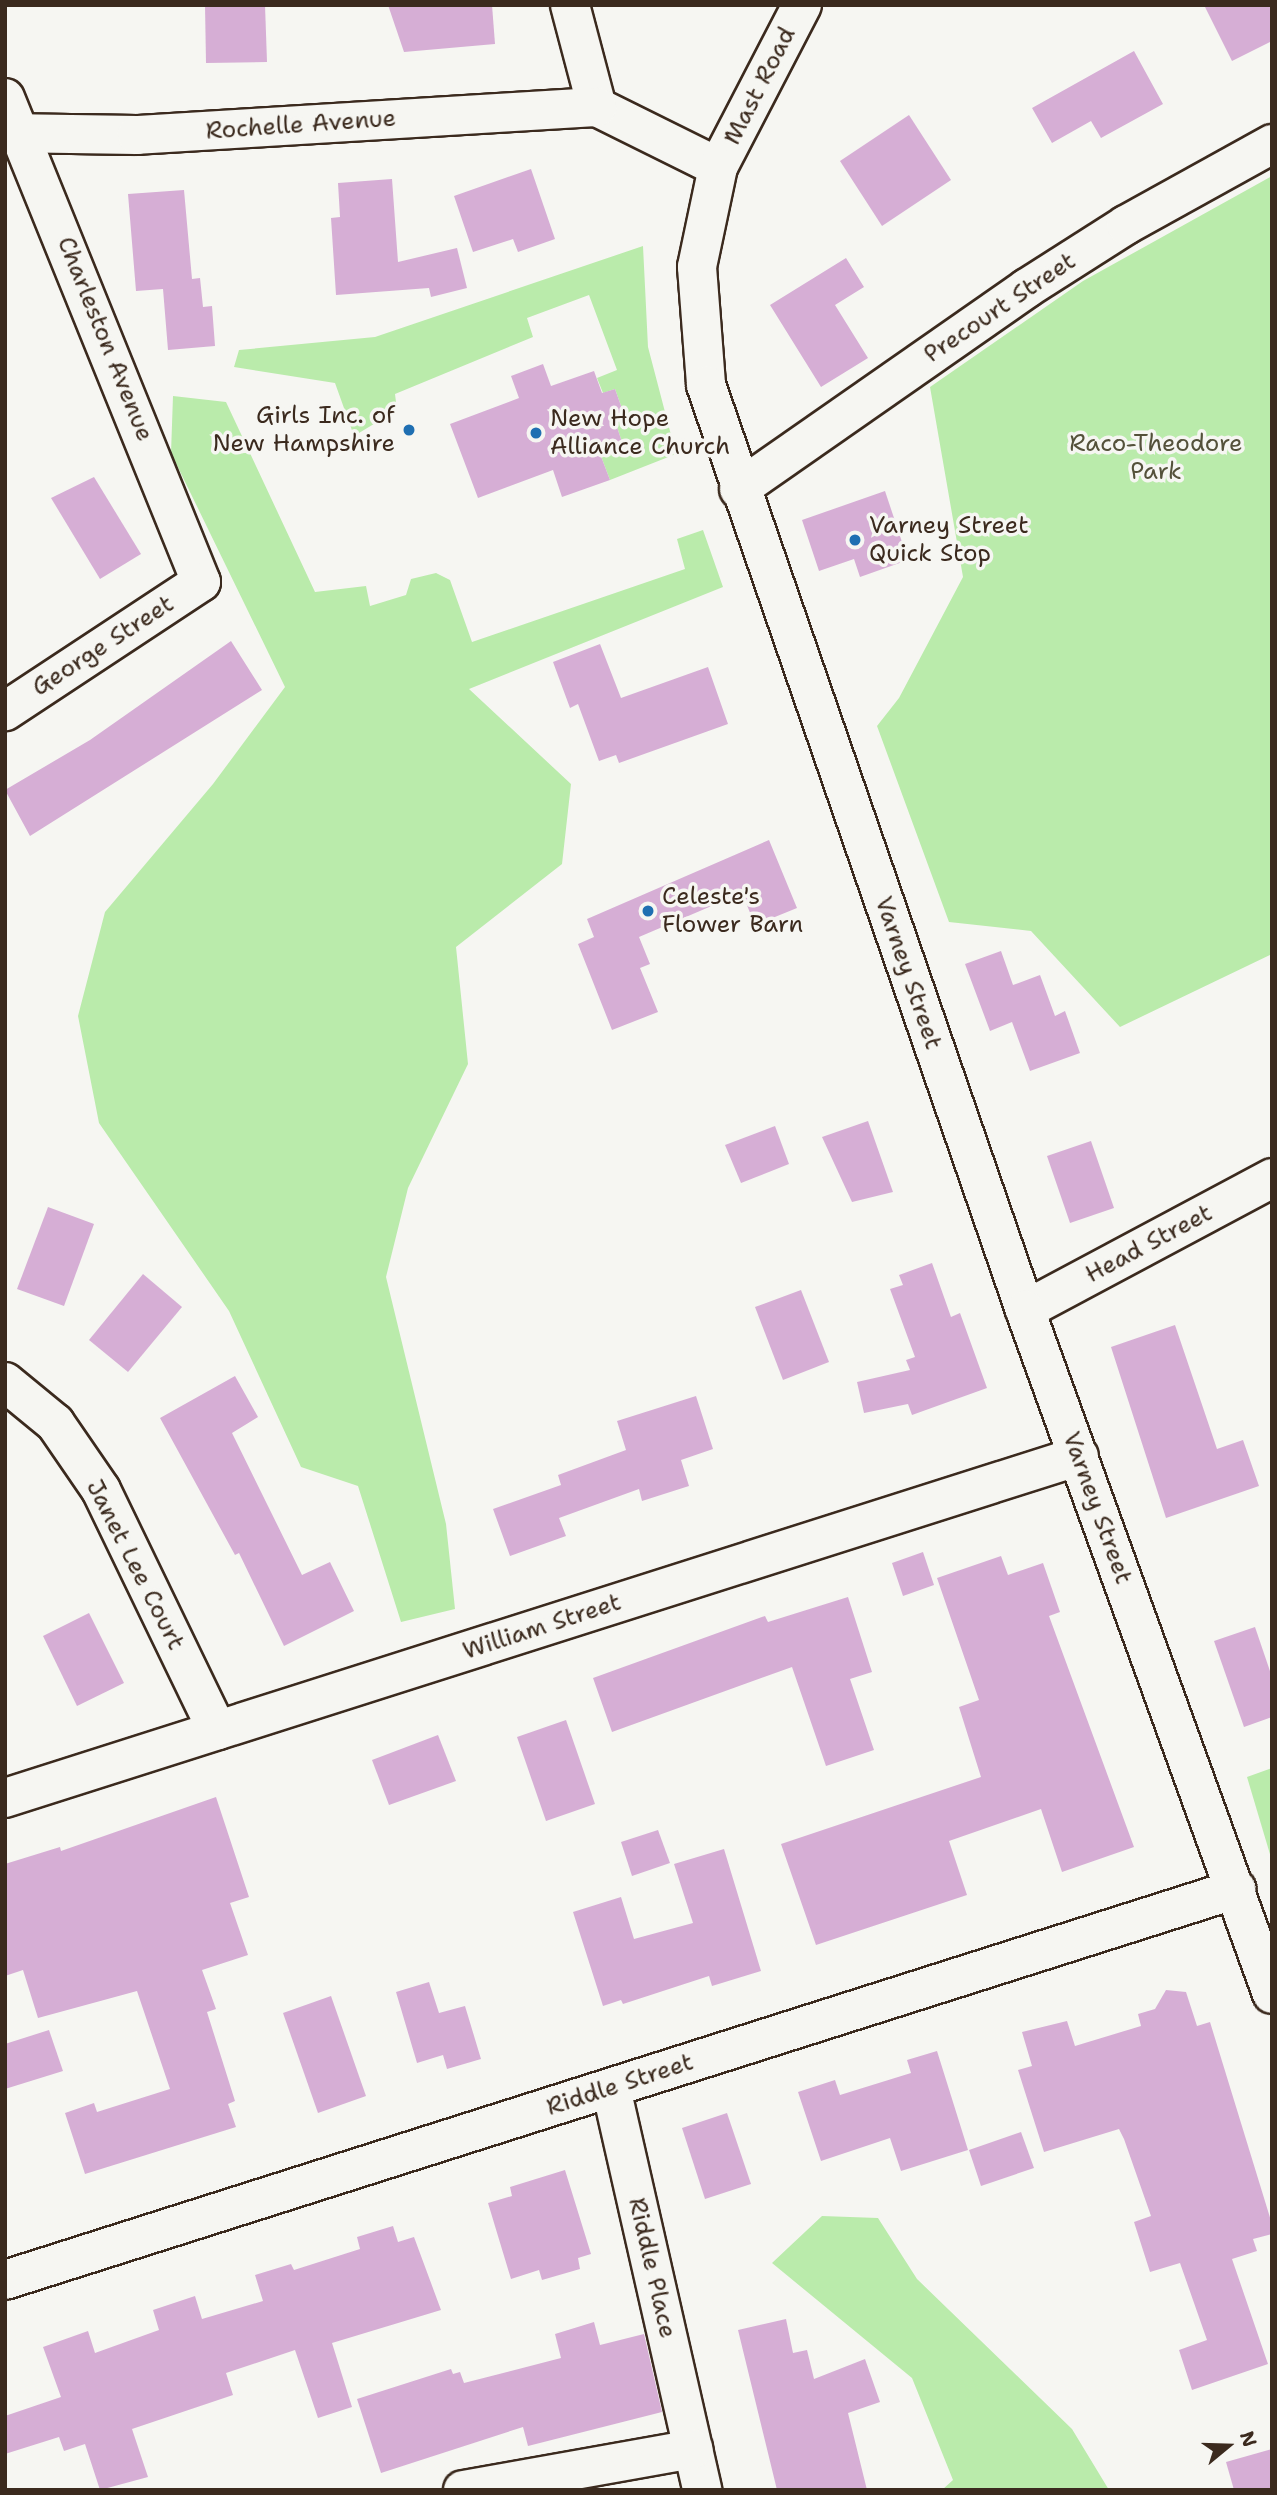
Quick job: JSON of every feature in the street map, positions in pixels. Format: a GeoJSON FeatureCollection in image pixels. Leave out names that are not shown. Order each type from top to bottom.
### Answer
{"type":"FeatureCollection","features":[{"type":"Feature","properties":{"kind":"street"},"geometry":{"type":"LineString","coordinates":[[570,5],[597,107],[718,167]]}},
{"type":"Feature","properties":{"kind":"street","name":"Mast Road"},"geometry":{"type":"LineString","coordinates":[[718,167],[802,5]]}},
{"type":"Feature","properties":{"kind":"street","name":"Charleston Avenue"},"geometry":{"type":"LineString","coordinates":[[5,98],[11,140],[201,582]]}},
{"type":"Feature","properties":{"kind":"street","name":"Rochelle Avenue"},"geometry":{"type":"LineString","coordinates":[[11,140],[597,107]]}},
{"type":"Feature","properties":{"kind":"street","name":"Precourt Street"},"geometry":{"type":"LineString","coordinates":[[739,489],[1027,288],[1126,225],[1272,144]]}},
{"type":"Feature","properties":{"kind":"street","name":"Varney Street"},"geometry":{"type":"LineString","coordinates":[[718,167],[697,267],[706,385],[739,489],[1026,1310],[1272,1994]]}},
{"type":"Feature","properties":{"kind":"street","name":"George Street"},"geometry":{"type":"LineString","coordinates":[[5,711],[201,582]]}},
{"type":"Feature","properties":{"kind":"street","name":"Head Street"},"geometry":{"type":"LineString","coordinates":[[1026,1310],[1272,1178]]}},
{"type":"Feature","properties":{"kind":"street","name":"Janet Lee Court"},"geometry":{"type":"LineString","coordinates":[[5,1382],[55,1423],[101,1490],[217,1731]]}},
{"type":"Feature","properties":{"kind":"street","name":"William Street"},"geometry":{"type":"LineString","coordinates":[[5,1798],[1079,1456]]}},
{"type":"Feature","properties":{"kind":"street","name":"Riddle Street"},"geometry":{"type":"LineString","coordinates":[[5,2280],[1236,1889]]}},
{"type":"Feature","properties":{"kind":"street","name":"Riddle Place"},"geometry":{"type":"LineString","coordinates":[[611,2088],[702,2490]]}},
{"type":"Feature","properties":{"kind":"street"},"geometry":{"type":"LineString","coordinates":[[463,2490],[693,2449]]}},
{"type":"Feature","properties":{"kind":"green space","name":"Raco-Theodore Park"},"geometry":{"type":"Polygon","coordinates":[[[1272,176],[1272,954],[1120,1027],[1031,931],[949,922],[877,726],[899,698],[963,577],[930,387],[1083,281],[1272,176]]]}},
{"type":"Feature","properties":{"kind":"green space"},"geometry":{"type":"Polygon","coordinates":[[[643,246],[648,347],[676,454],[610,480],[599,451],[622,442],[615,421],[625,417],[615,389],[603,393],[597,378],[617,370],[589,295],[527,318],[533,337],[395,394],[397,410],[354,436],[335,383],[234,367],[239,350],[375,337],[643,246]]]}},
{"type":"Feature","properties":{"kind":"green space"},"geometry":{"type":"Polygon","coordinates":[[[173,396],[226,402],[315,592],[366,586],[370,606],[406,595],[411,579],[436,573],[450,580],[472,642],[685,569],[677,539],[703,530],[723,587],[469,689],[571,784],[562,864],[456,947],[468,1064],[408,1188],[386,1277],[446,1524],[455,1609],[401,1622],[358,1486],[301,1467],[229,1311],[99,1123],[78,1016],[105,912],[213,784],[285,687],[171,453],[173,396]]]}},
{"type":"Feature","properties":{"kind":"green space"},"geometry":{"type":"Polygon","coordinates":[[[1272,1768],[1272,1861],[1247,1777],[1272,1768]]]}},
{"type":"Feature","properties":{"kind":"green space"},"geometry":{"type":"Polygon","coordinates":[[[822,2216],[878,2218],[917,2279],[1072,2429],[1109,2490],[942,2490],[953,2480],[912,2378],[772,2263],[822,2216]]]}},
{"type":"Feature","properties":{"kind":"building"},"geometry":{"type":"Polygon","coordinates":[[[205,5],[265,5],[267,62],[206,63],[205,5]]]}},
{"type":"Feature","properties":{"kind":"building"},"geometry":{"type":"Polygon","coordinates":[[[388,5],[492,5],[495,44],[404,52],[388,5]]]}},
{"type":"Feature","properties":{"kind":"building"},"geometry":{"type":"Polygon","coordinates":[[[1204,5],[1272,5],[1272,41],[1232,61],[1204,5]]]}},
{"type":"Feature","properties":{"kind":"building"},"geometry":{"type":"Polygon","coordinates":[[[1134,51],[1163,104],[1101,138],[1091,121],[1052,143],[1032,108],[1134,51]]]}},
{"type":"Feature","properties":{"kind":"building"},"geometry":{"type":"Polygon","coordinates":[[[909,115],[951,180],[882,226],[840,161],[909,115]]]}},
{"type":"Feature","properties":{"kind":"building"},"geometry":{"type":"Polygon","coordinates":[[[531,169],[555,239],[518,252],[513,239],[473,252],[454,196],[531,169]]]}},
{"type":"Feature","properties":{"kind":"building"},"geometry":{"type":"Polygon","coordinates":[[[392,179],[398,262],[457,248],[467,288],[431,297],[429,288],[336,295],[331,218],[340,217],[338,183],[392,179]]]}},
{"type":"Feature","properties":{"kind":"building"},"geometry":{"type":"Polygon","coordinates":[[[184,190],[192,279],[200,278],[203,307],[212,306],[215,346],[168,350],[163,289],[136,291],[128,194],[184,190]]]}},
{"type":"Feature","properties":{"kind":"building"},"geometry":{"type":"Polygon","coordinates":[[[846,258],[864,287],[835,305],[868,358],[821,387],[770,305],[846,258]]]}},
{"type":"Feature","properties":{"kind":"building","name":"New Hope Alliance Church"},"geometry":{"type":"Polygon","coordinates":[[[543,364],[551,386],[594,371],[602,393],[615,389],[625,417],[615,421],[622,442],[599,451],[610,480],[562,497],[553,470],[478,498],[450,424],[519,398],[511,376],[543,364]]]}},
{"type":"Feature","properties":{"kind":"building"},"geometry":{"type":"Polygon","coordinates":[[[94,477],[141,554],[100,579],[51,498],[94,477]]]}},
{"type":"Feature","properties":{"kind":"building","name":"Varney Street Quick Stop"},"geometry":{"type":"Polygon","coordinates":[[[885,491],[908,560],[860,577],[854,559],[819,571],[802,520],[885,491]]]}},
{"type":"Feature","properties":{"kind":"building"},"geometry":{"type":"Polygon","coordinates":[[[231,641],[262,690],[30,836],[5,790],[90,740],[231,641]]]}},
{"type":"Feature","properties":{"kind":"building"},"geometry":{"type":"Polygon","coordinates":[[[600,644],[621,698],[708,667],[728,724],[619,763],[616,755],[599,761],[578,704],[570,708],[553,662],[600,644]]]}},
{"type":"Feature","properties":{"kind":"building","name":"Celeste's Flower Barn"},"geometry":{"type":"Polygon","coordinates":[[[769,840],[797,908],[755,925],[742,893],[639,937],[650,964],[640,968],[658,1012],[612,1030],[578,944],[594,937],[587,919],[769,840]]]}},
{"type":"Feature","properties":{"kind":"building"},"geometry":{"type":"Polygon","coordinates":[[[1001,951],[1013,985],[1040,975],[1055,1016],[1065,1011],[1080,1053],[1030,1071],[1012,1022],[990,1031],[965,964],[1001,951]]]}},
{"type":"Feature","properties":{"kind":"building"},"geometry":{"type":"Polygon","coordinates":[[[868,1121],[893,1192],[852,1202],[822,1137],[868,1121]]]}},
{"type":"Feature","properties":{"kind":"building"},"geometry":{"type":"Polygon","coordinates":[[[775,1126],[789,1164],[741,1183],[725,1145],[775,1126]]]}},
{"type":"Feature","properties":{"kind":"building"},"geometry":{"type":"Polygon","coordinates":[[[1091,1141],[1114,1208],[1070,1223],[1047,1156],[1091,1141]]]}},
{"type":"Feature","properties":{"kind":"building"},"geometry":{"type":"Polygon","coordinates":[[[48,1207],[94,1224],[64,1306],[17,1289],[48,1207]]]}},
{"type":"Feature","properties":{"kind":"building"},"geometry":{"type":"Polygon","coordinates":[[[932,1263],[951,1317],[960,1313],[987,1388],[912,1415],[908,1404],[864,1413],[857,1382],[910,1370],[906,1360],[915,1357],[890,1289],[903,1285],[899,1275],[932,1263]]]}},
{"type":"Feature","properties":{"kind":"building"},"geometry":{"type":"Polygon","coordinates":[[[143,1274],[182,1307],[128,1372],[89,1340],[143,1274]]]}},
{"type":"Feature","properties":{"kind":"building"},"geometry":{"type":"Polygon","coordinates":[[[801,1290],[829,1362],[783,1380],[755,1307],[801,1290]]]}},
{"type":"Feature","properties":{"kind":"building"},"geometry":{"type":"Polygon","coordinates":[[[1175,1325],[1217,1449],[1243,1440],[1259,1486],[1166,1518],[1111,1347],[1175,1325]]]}},
{"type":"Feature","properties":{"kind":"building"},"geometry":{"type":"Polygon","coordinates":[[[235,1376],[258,1417],[232,1433],[302,1575],[330,1562],[354,1611],[284,1646],[239,1553],[235,1555],[160,1418],[235,1376]]]}},
{"type":"Feature","properties":{"kind":"building"},"geometry":{"type":"Polygon","coordinates":[[[696,1396],[713,1449],[681,1460],[689,1486],[642,1501],[639,1489],[559,1518],[566,1536],[510,1556],[493,1509],[561,1485],[558,1475],[626,1450],[617,1421],[696,1396]]]}},
{"type":"Feature","properties":{"kind":"building"},"geometry":{"type":"Polygon","coordinates":[[[923,1552],[934,1585],[903,1596],[892,1563],[923,1552]]]}},
{"type":"Feature","properties":{"kind":"building"},"geometry":{"type":"Polygon","coordinates":[[[1001,1556],[1008,1575],[1043,1563],[1060,1612],[1049,1616],[1134,1847],[1062,1872],[1041,1809],[949,1841],[967,1895],[816,1945],[781,1844],[981,1777],[959,1707],[979,1700],[937,1578],[1001,1556]]]}},
{"type":"Feature","properties":{"kind":"building"},"geometry":{"type":"Polygon","coordinates":[[[848,1597],[872,1672],[850,1679],[874,1750],[826,1766],[792,1667],[612,1732],[593,1678],[765,1616],[768,1622],[848,1597]]]}},
{"type":"Feature","properties":{"kind":"building"},"geometry":{"type":"Polygon","coordinates":[[[89,1613],[124,1683],[77,1706],[43,1636],[89,1613]]]}},
{"type":"Feature","properties":{"kind":"building"},"geometry":{"type":"Polygon","coordinates":[[[1255,1627],[1272,1677],[1272,1717],[1244,1727],[1214,1641],[1255,1627]]]}},
{"type":"Feature","properties":{"kind":"building"},"geometry":{"type":"Polygon","coordinates":[[[566,1720],[595,1804],[546,1821],[517,1737],[566,1720]]]}},
{"type":"Feature","properties":{"kind":"building"},"geometry":{"type":"Polygon","coordinates":[[[438,1735],[456,1781],[389,1805],[372,1760],[438,1735]]]}},
{"type":"Feature","properties":{"kind":"building"},"geometry":{"type":"Polygon","coordinates":[[[216,1797],[249,1897],[230,1903],[248,1955],[202,1970],[216,2009],[207,2012],[235,2101],[228,2104],[236,2127],[85,2174],[65,2113],[94,2103],[97,2112],[170,2089],[137,1991],[38,2018],[23,1970],[5,1976],[5,1864],[60,1847],[61,1851],[216,1797]]]}},
{"type":"Feature","properties":{"kind":"building"},"geometry":{"type":"Polygon","coordinates":[[[658,1830],[670,1863],[632,1876],[621,1842],[658,1830]]]}},
{"type":"Feature","properties":{"kind":"building"},"geometry":{"type":"Polygon","coordinates":[[[724,1849],[761,1971],[712,1986],[709,1976],[623,2004],[621,2000],[603,2006],[573,1912],[621,1897],[634,1939],[693,1923],[674,1864],[724,1849]]]}},
{"type":"Feature","properties":{"kind":"building"},"geometry":{"type":"Polygon","coordinates":[[[429,1982],[439,2013],[465,2006],[481,2059],[447,2069],[443,2055],[417,2063],[396,1992],[429,1982]]]}},
{"type":"Feature","properties":{"kind":"building"},"geometry":{"type":"Polygon","coordinates":[[[1166,1990],[1186,1992],[1197,2026],[1210,2022],[1272,2224],[1272,2234],[1253,2239],[1257,2251],[1232,2259],[1268,2364],[1192,2390],[1179,2350],[1207,2340],[1180,2263],[1150,2272],[1134,2222],[1151,2216],[1119,2129],[1044,2152],[1018,2070],[1032,2066],[1022,2032],[1067,2021],[1075,2046],[1141,2026],[1138,2014],[1155,2009],[1166,1990]]]}},
{"type":"Feature","properties":{"kind":"building"},"geometry":{"type":"Polygon","coordinates":[[[331,1996],[366,2096],[318,2113],[283,2013],[331,1996]]]}},
{"type":"Feature","properties":{"kind":"building"},"geometry":{"type":"Polygon","coordinates":[[[49,2030],[63,2071],[5,2089],[5,2044],[49,2030]]]}},
{"type":"Feature","properties":{"kind":"building"},"geometry":{"type":"Polygon","coordinates":[[[937,2051],[968,2150],[901,2171],[890,2138],[821,2161],[798,2092],[835,2080],[840,2095],[911,2073],[907,2060],[937,2051]]]}},
{"type":"Feature","properties":{"kind":"building"},"geometry":{"type":"Polygon","coordinates":[[[727,2113],[751,2184],[705,2199],[682,2128],[727,2113]]]}},
{"type":"Feature","properties":{"kind":"building"},"geometry":{"type":"Polygon","coordinates":[[[1021,2132],[1034,2168],[981,2186],[969,2150],[1021,2132]]]}},
{"type":"Feature","properties":{"kind":"building"},"geometry":{"type":"Polygon","coordinates":[[[565,2170],[591,2254],[578,2258],[580,2269],[542,2280],[539,2270],[511,2279],[488,2203],[512,2196],[510,2187],[565,2170]]]}},
{"type":"Feature","properties":{"kind":"building"},"geometry":{"type":"Polygon","coordinates":[[[393,2226],[398,2242],[414,2237],[441,2310],[332,2343],[352,2407],[318,2418],[295,2350],[226,2373],[233,2395],[132,2429],[148,2477],[100,2490],[85,2444],[64,2451],[59,2437],[5,2454],[5,2416],[61,2397],[43,2347],[88,2331],[95,2353],[159,2330],[153,2310],[195,2296],[202,2319],[263,2301],[255,2275],[291,2264],[294,2270],[360,2249],[357,2237],[393,2226]]]}},
{"type":"Feature","properties":{"kind":"building"},"geometry":{"type":"Polygon","coordinates":[[[786,2319],[793,2353],[807,2350],[814,2379],[865,2359],[880,2402],[848,2413],[867,2490],[777,2490],[738,2330],[786,2319]]]}},
{"type":"Feature","properties":{"kind":"building"},"geometry":{"type":"Polygon","coordinates":[[[594,2322],[600,2345],[644,2334],[662,2412],[528,2446],[523,2427],[381,2473],[357,2399],[451,2369],[453,2374],[460,2372],[464,2383],[561,2358],[555,2334],[594,2322]]]}},
{"type":"Feature","properties":{"kind":"building"},"geometry":{"type":"Polygon","coordinates":[[[1272,2449],[1272,2490],[1234,2490],[1226,2462],[1272,2449]]]}},
{"type":"Feature","properties":{"kind":"place","name":"Girls Inc. of New Hampshire"},"geometry":{"type":"Point","coordinates":[409,430]}},
{"type":"Feature","properties":{"kind":"place","name":"New Hope Alliance Church"},"geometry":{"type":"Point","coordinates":[536,433]}},
{"type":"Feature","properties":{"kind":"place","name":"Varney Street Quick Stop"},"geometry":{"type":"Point","coordinates":[855,540]}},
{"type":"Feature","properties":{"kind":"place","name":"Celeste's Flower Barn"},"geometry":{"type":"Point","coordinates":[648,911]}}]}
